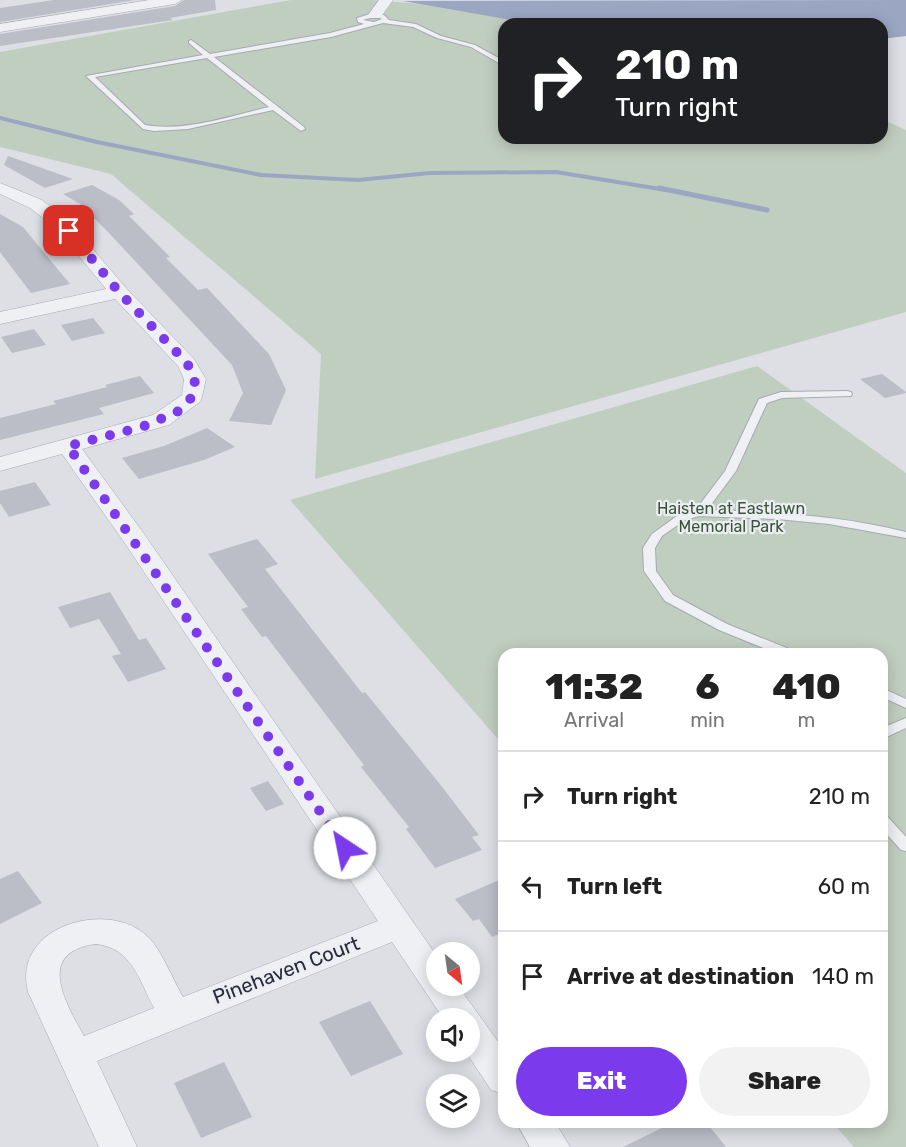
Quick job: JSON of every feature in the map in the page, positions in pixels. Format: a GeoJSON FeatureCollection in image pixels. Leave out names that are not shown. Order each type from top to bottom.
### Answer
{"type":"FeatureCollection","features":[{"type":"Feature","properties":{"kind":"street"},"geometry":{"type":"LineString","coordinates":[[0,28],[175,0]]}},
{"type":"Feature","properties":{"kind":"street"},"geometry":{"type":"LineString","coordinates":[[376,20],[386,0]]}},
{"type":"Feature","properties":{"kind":"street"},"geometry":{"type":"LineString","coordinates":[[0,188],[36,204],[56,218],[119,292],[187,363],[195,379],[193,396],[177,412],[161,420],[0,464]]}},
{"type":"Feature","properties":{"kind":"street"},"geometry":{"type":"LineString","coordinates":[[0,318],[119,292]]}},
{"type":"Feature","properties":{"kind":"street"},"geometry":{"type":"LineString","coordinates":[[68,446],[133,536],[426,967]]}},
{"type":"Feature","properties":{"kind":"street","name":"Pinehaven Court"},"geometry":{"type":"LineString","coordinates":[[76,1054],[174,1013],[398,926]]}},
{"type":"Feature","properties":{"kind":"street"},"geometry":{"type":"LineString","coordinates":[[118,1147],[42,976],[43,967],[50,953],[72,937],[101,930],[128,937],[137,946],[174,1013]]}},
{"type":"Feature","properties":{"kind":"street"},"geometry":{"type":"LineString","coordinates":[[480,1044],[498,1070]]}},
{"type":"Feature","properties":{"kind":"street"},"geometry":{"type":"LineString","coordinates":[[538,1128],[551,1147]]}},
{"type":"Feature","properties":{"kind":"lane"},"geometry":{"type":"LineString","coordinates":[[274,108],[170,129],[152,129],[143,127],[90,76],[344,32],[376,20],[414,25],[439,37],[473,46],[498,61]]}},
{"type":"Feature","properties":{"kind":"lane"},"geometry":{"type":"LineString","coordinates":[[191,42],[301,129]]}},
{"type":"Feature","properties":{"kind":"lane"},"geometry":{"type":"LineString","coordinates":[[699,513],[730,471],[763,401],[781,395],[847,394]]}},
{"type":"Feature","properties":{"kind":"lane"},"geometry":{"type":"LineString","coordinates":[[774,648],[723,627],[669,598],[650,571],[649,548],[658,534],[681,518],[699,513],[800,515],[877,527],[906,535]]}},
{"type":"Feature","properties":{"kind":"lane"},"geometry":{"type":"LineString","coordinates":[[888,695],[906,704]]}},
{"type":"Feature","properties":{"kind":"lane"},"geometry":{"type":"LineString","coordinates":[[888,731],[906,722]]}},
{"type":"Feature","properties":{"kind":"lane"},"geometry":{"type":"LineString","coordinates":[[888,826],[906,846]]}},
{"type":"Feature","properties":{"kind":"green space"},"geometry":{"type":"Polygon","coordinates":[[[291,0],[371,0],[459,7],[508,18],[498,18],[498,144],[888,144],[888,122],[906,130],[906,312],[315,479],[321,354],[111,174],[0,147],[0,52],[291,0]]]}},
{"type":"Feature","properties":{"kind":"green space","name":"Haisten at Eastlawn Memorial Park"},"geometry":{"type":"Polygon","coordinates":[[[757,366],[906,473],[906,1147],[854,1147],[837,1128],[888,1128],[888,648],[498,648],[498,739],[290,500],[757,366]]]}},
{"type":"Feature","properties":{"kind":"water"},"geometry":{"type":"Polygon","coordinates":[[[906,0],[906,36],[888,38],[888,18],[501,18],[403,1],[906,0]]]}},
{"type":"Feature","properties":{"kind":"building"},"geometry":{"type":"Polygon","coordinates":[[[54,0],[135,0],[0,22],[0,8],[54,0]]]}},
{"type":"Feature","properties":{"kind":"building"},"geometry":{"type":"Polygon","coordinates":[[[184,0],[215,0],[216,10],[170,18],[173,20],[0,46],[0,34],[175,6],[184,0]]]}},
{"type":"Feature","properties":{"kind":"building"},"geometry":{"type":"Polygon","coordinates":[[[8,156],[73,179],[45,188],[4,165],[8,156]]]}},
{"type":"Feature","properties":{"kind":"building"},"geometry":{"type":"Polygon","coordinates":[[[92,185],[119,200],[134,214],[129,216],[170,257],[166,258],[198,290],[207,288],[269,354],[286,390],[271,425],[229,421],[243,393],[232,365],[109,233],[80,204],[63,194],[92,185]]]}},
{"type":"Feature","properties":{"kind":"building"},"geometry":{"type":"Polygon","coordinates":[[[0,214],[23,227],[70,284],[31,293],[0,252],[0,214]]]}},
{"type":"Feature","properties":{"kind":"building"},"geometry":{"type":"Polygon","coordinates":[[[93,318],[105,333],[72,341],[61,325],[93,318]]]}},
{"type":"Feature","properties":{"kind":"building"},"geometry":{"type":"Polygon","coordinates":[[[34,329],[46,345],[12,353],[1,337],[34,329]]]}},
{"type":"Feature","properties":{"kind":"building"},"geometry":{"type":"Polygon","coordinates":[[[882,374],[906,393],[885,398],[860,379],[882,374]]]}},
{"type":"Feature","properties":{"kind":"building"},"geometry":{"type":"Polygon","coordinates":[[[140,376],[154,393],[99,408],[104,414],[0,440],[0,418],[56,404],[53,401],[140,376]]]}},
{"type":"Feature","properties":{"kind":"building"},"geometry":{"type":"Polygon","coordinates":[[[207,428],[235,447],[204,460],[139,479],[122,458],[164,446],[207,428]]]}},
{"type":"Feature","properties":{"kind":"building"},"geometry":{"type":"Polygon","coordinates":[[[35,482],[51,505],[9,517],[0,503],[0,491],[35,482]]]}},
{"type":"Feature","properties":{"kind":"building"},"geometry":{"type":"Polygon","coordinates":[[[257,539],[278,564],[265,569],[362,693],[365,692],[439,783],[479,835],[472,837],[482,850],[435,868],[406,829],[409,827],[361,767],[364,765],[266,636],[262,637],[241,609],[248,607],[208,554],[257,539]]]}},
{"type":"Feature","properties":{"kind":"building"},"geometry":{"type":"Polygon","coordinates":[[[110,592],[139,640],[146,638],[166,669],[128,682],[112,656],[121,654],[99,619],[70,628],[58,607],[110,592]]]}},
{"type":"Feature","properties":{"kind":"building"},"geometry":{"type":"Polygon","coordinates":[[[268,781],[284,804],[266,811],[250,788],[268,781]]]}},
{"type":"Feature","properties":{"kind":"building"},"geometry":{"type":"Polygon","coordinates":[[[18,871],[42,903],[0,924],[0,879],[18,871]]]}},
{"type":"Feature","properties":{"kind":"building"},"geometry":{"type":"Polygon","coordinates":[[[498,881],[498,934],[492,937],[479,919],[473,921],[455,899],[498,881]]]}},
{"type":"Feature","properties":{"kind":"building"},"geometry":{"type":"Polygon","coordinates":[[[370,1001],[403,1054],[351,1076],[319,1022],[370,1001]]]}},
{"type":"Feature","properties":{"kind":"building"},"geometry":{"type":"Polygon","coordinates":[[[224,1062],[252,1117],[201,1138],[174,1083],[224,1062]]]}},
{"type":"Feature","properties":{"kind":"building"},"geometry":{"type":"Polygon","coordinates":[[[662,1128],[711,1128],[726,1147],[623,1147],[662,1128]]]}},
{"type":"Feature","properties":{"kind":"waterway"},"geometry":{"type":"LineString","coordinates":[[0,118],[97,142],[261,175],[358,180],[430,173],[556,172],[666,190]]}},
{"type":"Feature","properties":{"kind":"waterway"},"geometry":{"type":"LineString","coordinates":[[659,188],[767,210]]}},
{"type":"Feature","properties":{"kind":"route"},"geometry":{"type":"LineString","coordinates":[[69,231],[119,292],[187,363],[193,372],[195,387],[193,396],[187,404],[161,420],[68,446],[133,536],[345,848]]}}]}
